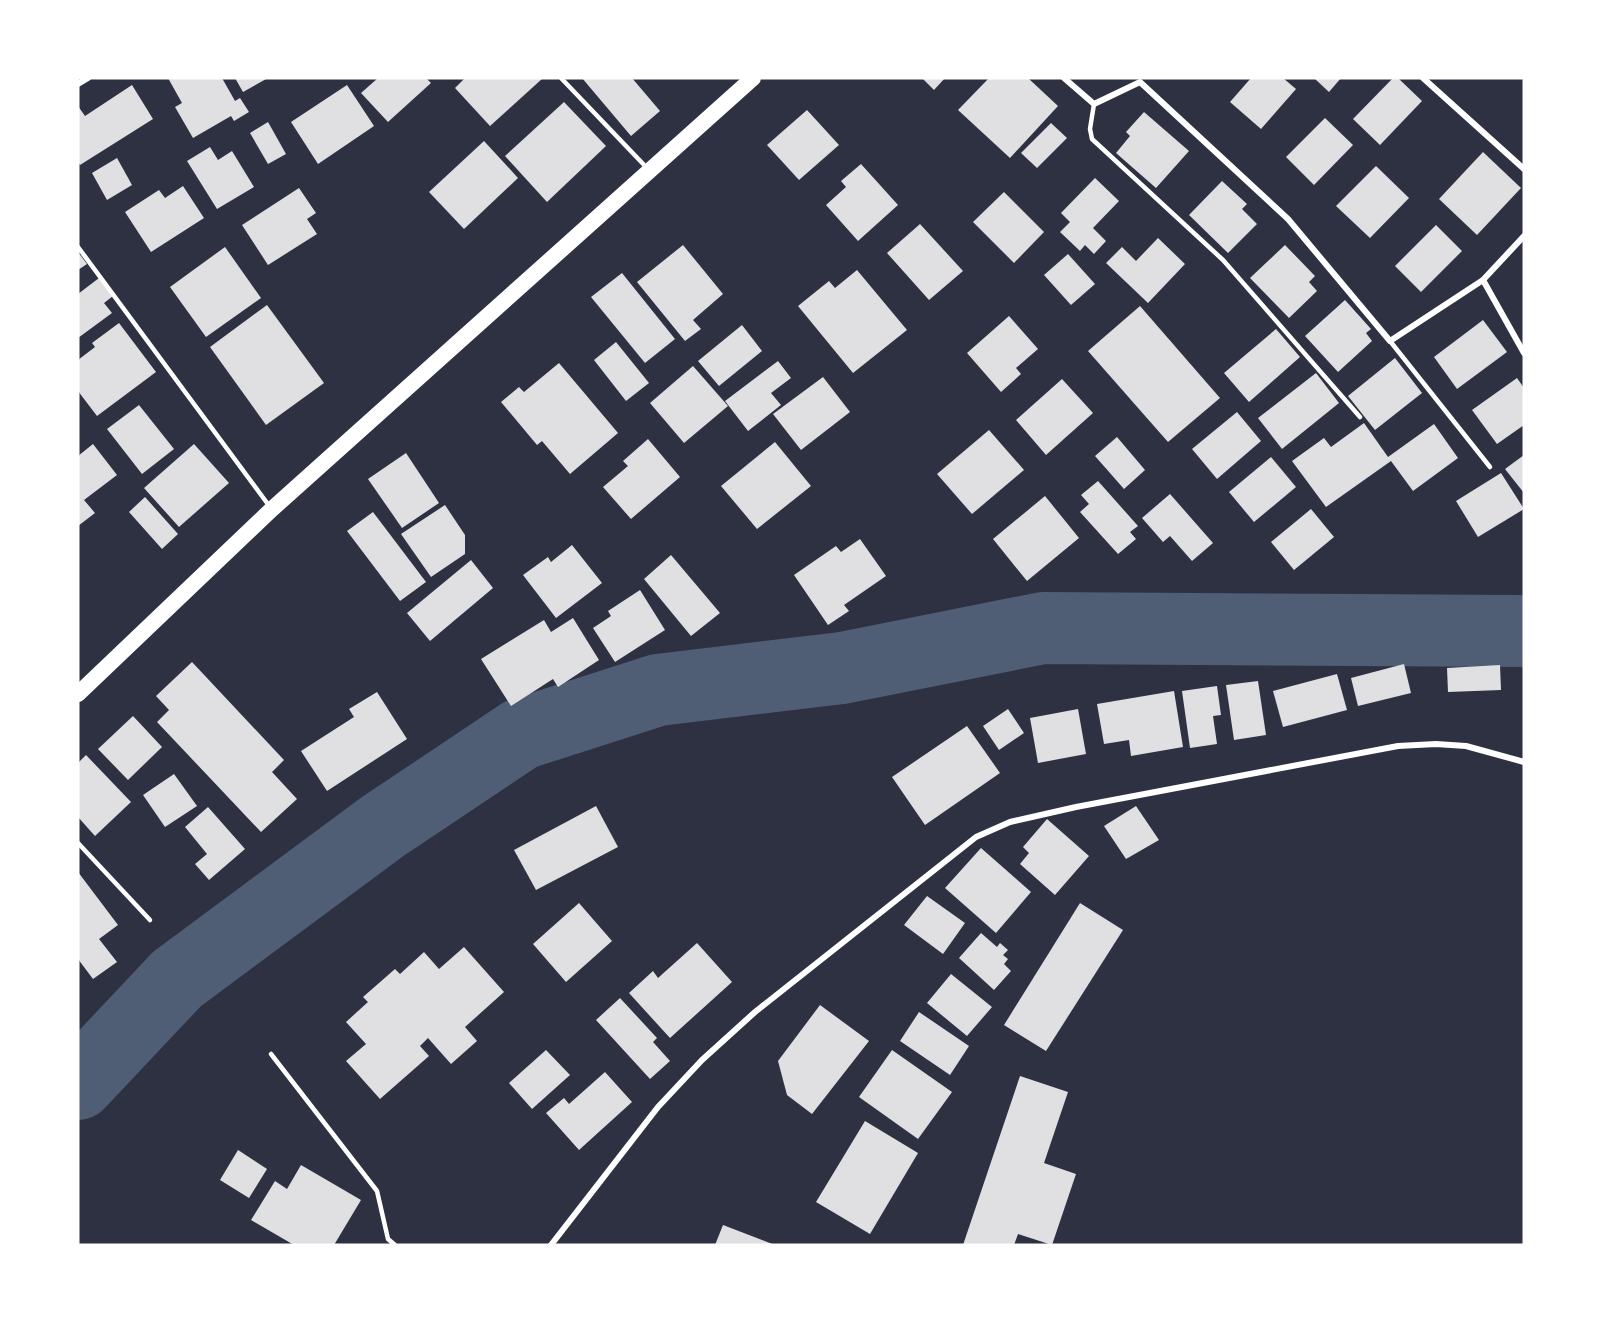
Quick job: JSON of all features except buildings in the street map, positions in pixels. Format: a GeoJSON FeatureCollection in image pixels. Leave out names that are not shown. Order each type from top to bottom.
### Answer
{"type":"FeatureCollection","features":[{"type":"Feature","properties":{"kind":"highway"},"geometry":{"type":"LineString","coordinates":[[78,694],[272,510],[753,78]]}},
{"type":"Feature","properties":{"kind":"street"},"geometry":{"type":"LineString","coordinates":[[78,84],[88,78]]}},
{"type":"Feature","properties":{"kind":"street"},"geometry":{"type":"LineString","coordinates":[[1065,78],[1094,104],[1140,82],[1288,219],[1389,341],[1483,280],[1524,236]]}},
{"type":"Feature","properties":{"kind":"street"},"geometry":{"type":"LineString","coordinates":[[1423,78],[1524,169]]}},
{"type":"Feature","properties":{"kind":"street"},"geometry":{"type":"LineString","coordinates":[[1483,280],[1524,353]]}},
{"type":"Feature","properties":{"kind":"street"},"geometry":{"type":"LineString","coordinates":[[551,1245],[658,1107],[702,1060],[755,1012],[976,837],[1010,822],[1076,807],[1398,746],[1436,744],[1466,746],[1524,762]]}},
{"type":"Feature","properties":{"kind":"lane"},"geometry":{"type":"LineString","coordinates":[[561,78],[651,172]]}},
{"type":"Feature","properties":{"kind":"lane"},"geometry":{"type":"LineString","coordinates":[[1094,104],[1090,129],[1096,144],[1223,260],[1360,417]]}},
{"type":"Feature","properties":{"kind":"lane"},"geometry":{"type":"LineString","coordinates":[[78,247],[272,510]]}},
{"type":"Feature","properties":{"kind":"lane"},"geometry":{"type":"LineString","coordinates":[[1389,341],[1490,467]]}},
{"type":"Feature","properties":{"kind":"lane"},"geometry":{"type":"LineString","coordinates":[[78,843],[150,920]]}},
{"type":"Feature","properties":{"kind":"lane"},"geometry":{"type":"LineString","coordinates":[[271,1053],[377,1191],[388,1239],[395,1245]]}},
{"type":"Feature","properties":{"kind":"waterway"},"geometry":{"type":"LineString","coordinates":[[78,1084],[177,979],[382,827],[521,734],[658,690],[842,668],[1043,628],[1524,631]]}}]}
